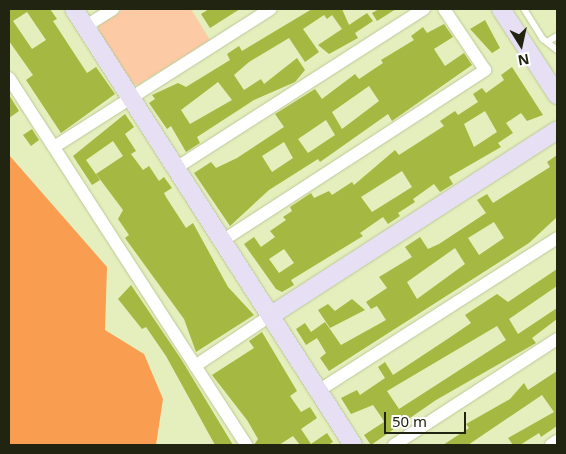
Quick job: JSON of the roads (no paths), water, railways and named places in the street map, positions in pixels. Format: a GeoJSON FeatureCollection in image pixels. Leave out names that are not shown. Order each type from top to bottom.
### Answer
{"type":"FeatureCollection","features":[{"type":"Feature","properties":{"kind":"street"},"geometry":{"type":"LineString","coordinates":[[74,9],[222,241],[273,314],[318,391],[353,445]]}},
{"type":"Feature","properties":{"kind":"street"},"geometry":{"type":"LineString","coordinates":[[86,26],[113,9]]}},
{"type":"Feature","properties":{"kind":"street"},"geometry":{"type":"LineString","coordinates":[[54,148],[271,9]]}},
{"type":"Feature","properties":{"kind":"street"},"geometry":{"type":"LineString","coordinates":[[176,168],[424,9]]}},
{"type":"Feature","properties":{"kind":"street"},"geometry":{"type":"LineString","coordinates":[[222,241],[485,70],[444,9]]}},
{"type":"Feature","properties":{"kind":"street"},"geometry":{"type":"LineString","coordinates":[[501,9],[557,95]]}},
{"type":"Feature","properties":{"kind":"street"},"geometry":{"type":"LineString","coordinates":[[9,78],[246,445]]}},
{"type":"Feature","properties":{"kind":"street"},"geometry":{"type":"LineString","coordinates":[[195,366],[557,130]]}},
{"type":"Feature","properties":{"kind":"street"},"geometry":{"type":"LineString","coordinates":[[318,391],[557,238]]}},
{"type":"Feature","properties":{"kind":"street"},"geometry":{"type":"LineString","coordinates":[[394,445],[557,339]]}},
{"type":"Feature","properties":{"kind":"street"},"geometry":{"type":"LineString","coordinates":[[551,445],[557,441]]}},
{"type":"Feature","properties":{"kind":"lane"},"geometry":{"type":"LineString","coordinates":[[524,9],[547,42],[557,50]]}},
{"type":"Feature","properties":{"kind":"lane"},"geometry":{"type":"LineString","coordinates":[[547,42],[557,36]]}}]}
